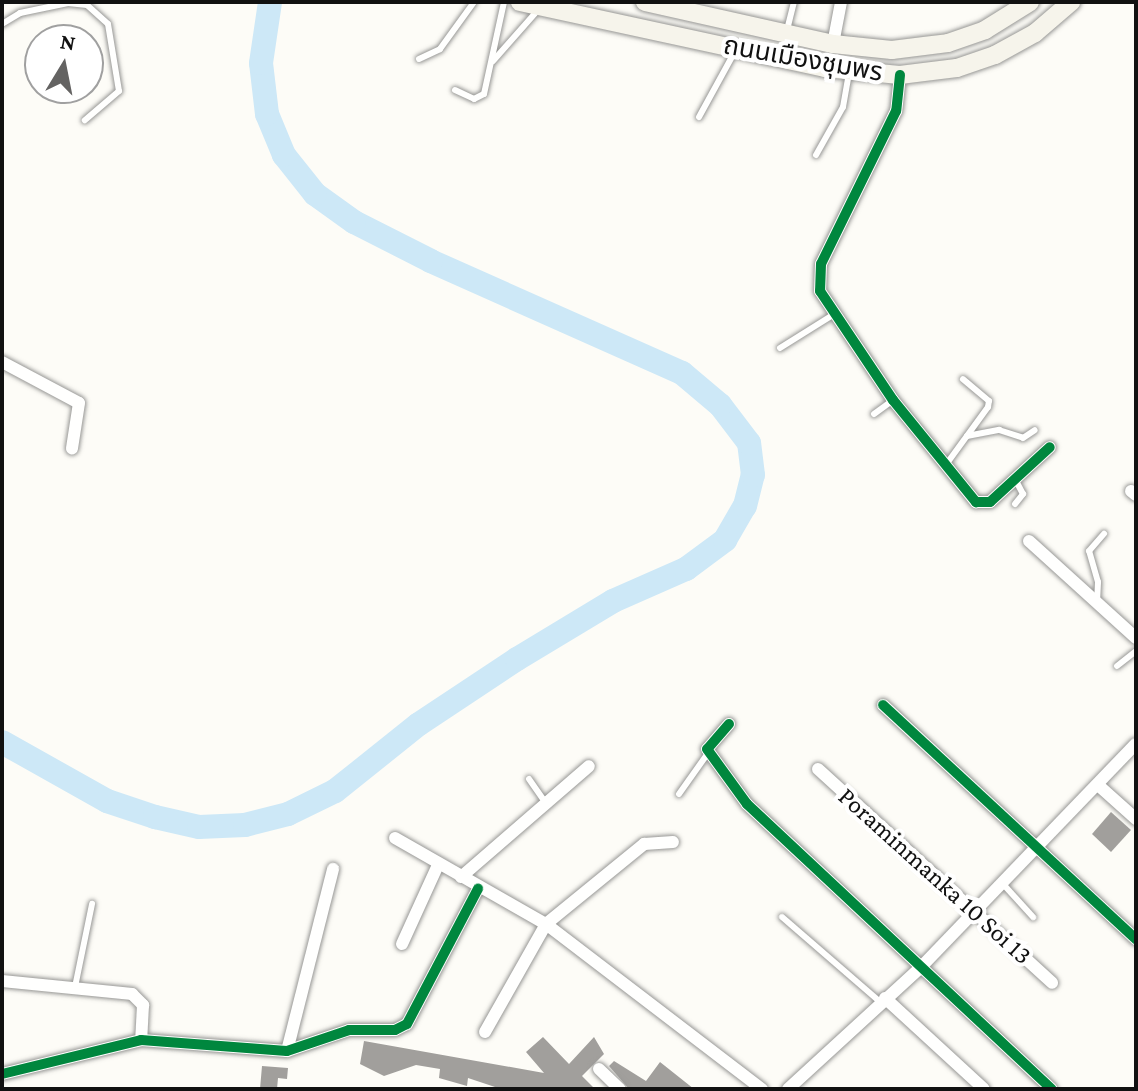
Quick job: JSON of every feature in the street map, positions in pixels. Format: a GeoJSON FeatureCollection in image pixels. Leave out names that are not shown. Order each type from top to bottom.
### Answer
{"type":"FeatureCollection","features":[{"type":"Feature","properties":{"kind":"main road","name":"ถนนเมืองชุมพร"},"geometry":{"type":"LineString","coordinates":[[520,2],[849,71],[900,75],[957,68],[995,55],[1035,33],[1071,2]]}},
{"type":"Feature","properties":{"kind":"main road","name":"ถนนเมืองชุมพร"},"geometry":{"type":"LineString","coordinates":[[645,2],[833,44],[892,50],[948,43],[985,30],[1030,2]]}},
{"type":"Feature","properties":{"kind":"street"},"geometry":{"type":"LineString","coordinates":[[833,44],[841,2]]}},
{"type":"Feature","properties":{"kind":"street"},"geometry":{"type":"LineString","coordinates":[[900,75],[896,111],[817,277],[836,313],[893,400],[945,466],[983,505],[1050,447]]}},
{"type":"Feature","properties":{"kind":"street"},"geometry":{"type":"LineString","coordinates":[[2,362],[79,403],[72,448]]}},
{"type":"Feature","properties":{"kind":"street"},"geometry":{"type":"LineString","coordinates":[[1029,541],[1136,638]]}},
{"type":"Feature","properties":{"kind":"street"},"geometry":{"type":"LineString","coordinates":[[883,705],[1136,939]]}},
{"type":"Feature","properties":{"kind":"street"},"geometry":{"type":"LineString","coordinates":[[729,724],[709,753],[747,804],[1052,1089]]}},
{"type":"Feature","properties":{"kind":"street"},"geometry":{"type":"LineString","coordinates":[[788,1089],[821,1055],[922,966],[1136,744]]}},
{"type":"Feature","properties":{"kind":"street"},"geometry":{"type":"LineString","coordinates":[[461,877],[589,766]]}},
{"type":"Feature","properties":{"kind":"street","name":"Poraminmanka 10 Soi 13"},"geometry":{"type":"LineString","coordinates":[[818,769],[977,910],[1052,983]]}},
{"type":"Feature","properties":{"kind":"street"},"geometry":{"type":"LineString","coordinates":[[1098,785],[1136,819]]}},
{"type":"Feature","properties":{"kind":"street"},"geometry":{"type":"LineString","coordinates":[[395,838],[478,889],[546,924],[762,1089]]}},
{"type":"Feature","properties":{"kind":"street"},"geometry":{"type":"LineString","coordinates":[[485,1032],[546,924],[644,844],[673,842]]}},
{"type":"Feature","properties":{"kind":"street"},"geometry":{"type":"LineString","coordinates":[[402,944],[438,865]]}},
{"type":"Feature","properties":{"kind":"street"},"geometry":{"type":"LineString","coordinates":[[287,1051],[333,869]]}},
{"type":"Feature","properties":{"kind":"street"},"geometry":{"type":"LineString","coordinates":[[2,1074],[141,1040],[287,1051],[349,1030],[407,1024],[478,889]]}},
{"type":"Feature","properties":{"kind":"street"},"geometry":{"type":"LineString","coordinates":[[2,981],[140,998],[141,1040]]}},
{"type":"Feature","properties":{"kind":"street"},"geometry":{"type":"LineString","coordinates":[[882,1000],[984,1089]]}},
{"type":"Feature","properties":{"kind":"street"},"geometry":{"type":"LineString","coordinates":[[599,1069],[620,1089]]}},
{"type":"Feature","properties":{"kind":"lane"},"geometry":{"type":"LineString","coordinates":[[419,59],[440,49],[474,2]]}},
{"type":"Feature","properties":{"kind":"lane"},"geometry":{"type":"LineString","coordinates":[[455,90],[480,98],[504,2]]}},
{"type":"Feature","properties":{"kind":"lane"},"geometry":{"type":"LineString","coordinates":[[786,34],[794,2]]}},
{"type":"Feature","properties":{"kind":"lane"},"geometry":{"type":"LineString","coordinates":[[2,24],[20,13],[68,3],[87,5],[108,24],[119,91],[85,120]]}},
{"type":"Feature","properties":{"kind":"lane"},"geometry":{"type":"LineString","coordinates":[[490,64],[541,7]]}},
{"type":"Feature","properties":{"kind":"lane"},"geometry":{"type":"LineString","coordinates":[[699,117],[736,49]]}},
{"type":"Feature","properties":{"kind":"lane"},"geometry":{"type":"LineString","coordinates":[[816,155],[843,107],[849,71]]}},
{"type":"Feature","properties":{"kind":"lane"},"geometry":{"type":"LineString","coordinates":[[780,348],[836,313]]}},
{"type":"Feature","properties":{"kind":"lane"},"geometry":{"type":"LineString","coordinates":[[945,466],[989,401],[963,379]]}},
{"type":"Feature","properties":{"kind":"lane"},"geometry":{"type":"LineString","coordinates":[[874,414],[893,400]]}},
{"type":"Feature","properties":{"kind":"lane"},"geometry":{"type":"LineString","coordinates":[[967,436],[999,430],[1023,438],[1035,430]]}},
{"type":"Feature","properties":{"kind":"lane"},"geometry":{"type":"LineString","coordinates":[[1015,479],[1023,494],[1015,504]]}},
{"type":"Feature","properties":{"kind":"lane"},"geometry":{"type":"LineString","coordinates":[[1097,602],[1098,582],[1089,551],[1104,534]]}},
{"type":"Feature","properties":{"kind":"lane"},"geometry":{"type":"LineString","coordinates":[[1117,666],[1136,651]]}},
{"type":"Feature","properties":{"kind":"lane"},"geometry":{"type":"LineString","coordinates":[[679,794],[709,753]]}},
{"type":"Feature","properties":{"kind":"lane"},"geometry":{"type":"LineString","coordinates":[[529,779],[546,804]]}},
{"type":"Feature","properties":{"kind":"lane"},"geometry":{"type":"LineString","coordinates":[[1002,884],[1033,917]]}},
{"type":"Feature","properties":{"kind":"lane"},"geometry":{"type":"LineString","coordinates":[[75,989],[92,904]]}},
{"type":"Feature","properties":{"kind":"lane"},"geometry":{"type":"LineString","coordinates":[[782,917],[882,1000]]}},
{"type":"Feature","properties":{"kind":"building"},"geometry":{"type":"Polygon","coordinates":[[[1111,812],[1131,830],[1111,852],[1092,834],[1111,812]]]}},
{"type":"Feature","properties":{"kind":"building"},"geometry":{"type":"Polygon","coordinates":[[[543,1037],[569,1064],[594,1037],[604,1054],[582,1076],[595,1089],[501,1089],[468,1078],[467,1086],[439,1078],[440,1069],[416,1065],[384,1076],[360,1064],[364,1041],[544,1073],[526,1052],[543,1037]]]}},
{"type":"Feature","properties":{"kind":"building"},"geometry":{"type":"Polygon","coordinates":[[[614,1061],[646,1081],[660,1062],[694,1089],[629,1089],[609,1066],[614,1061]]]}},
{"type":"Feature","properties":{"kind":"building"},"geometry":{"type":"Polygon","coordinates":[[[262,1066],[288,1068],[287,1079],[278,1078],[277,1089],[260,1089],[262,1066]]]}},
{"type":"Feature","properties":{"kind":"waterway"},"geometry":{"type":"LineString","coordinates":[[2,742],[107,801],[155,817],[199,827],[245,825],[288,814],[335,791],[419,724],[517,659],[613,601],[686,569],[725,540],[745,506],[753,475],[749,443],[720,405],[682,373],[431,261],[354,222],[315,194],[284,155],[267,114],[261,63],[270,2]]}},
{"type":"Feature","properties":{"kind":"cycle path"},"geometry":{"type":"LineString","coordinates":[[900,75],[896,111],[821,264],[820,291],[893,400],[976,502],[990,502],[1050,447]]}},
{"type":"Feature","properties":{"kind":"cycle path"},"geometry":{"type":"LineString","coordinates":[[883,705],[1136,939]]}},
{"type":"Feature","properties":{"kind":"cycle path"},"geometry":{"type":"LineString","coordinates":[[729,724],[707,749],[747,804],[1052,1089]]}},
{"type":"Feature","properties":{"kind":"cycle path"},"geometry":{"type":"LineString","coordinates":[[2,1074],[141,1040],[287,1051],[349,1030],[395,1030],[407,1024],[478,889]]}}]}
